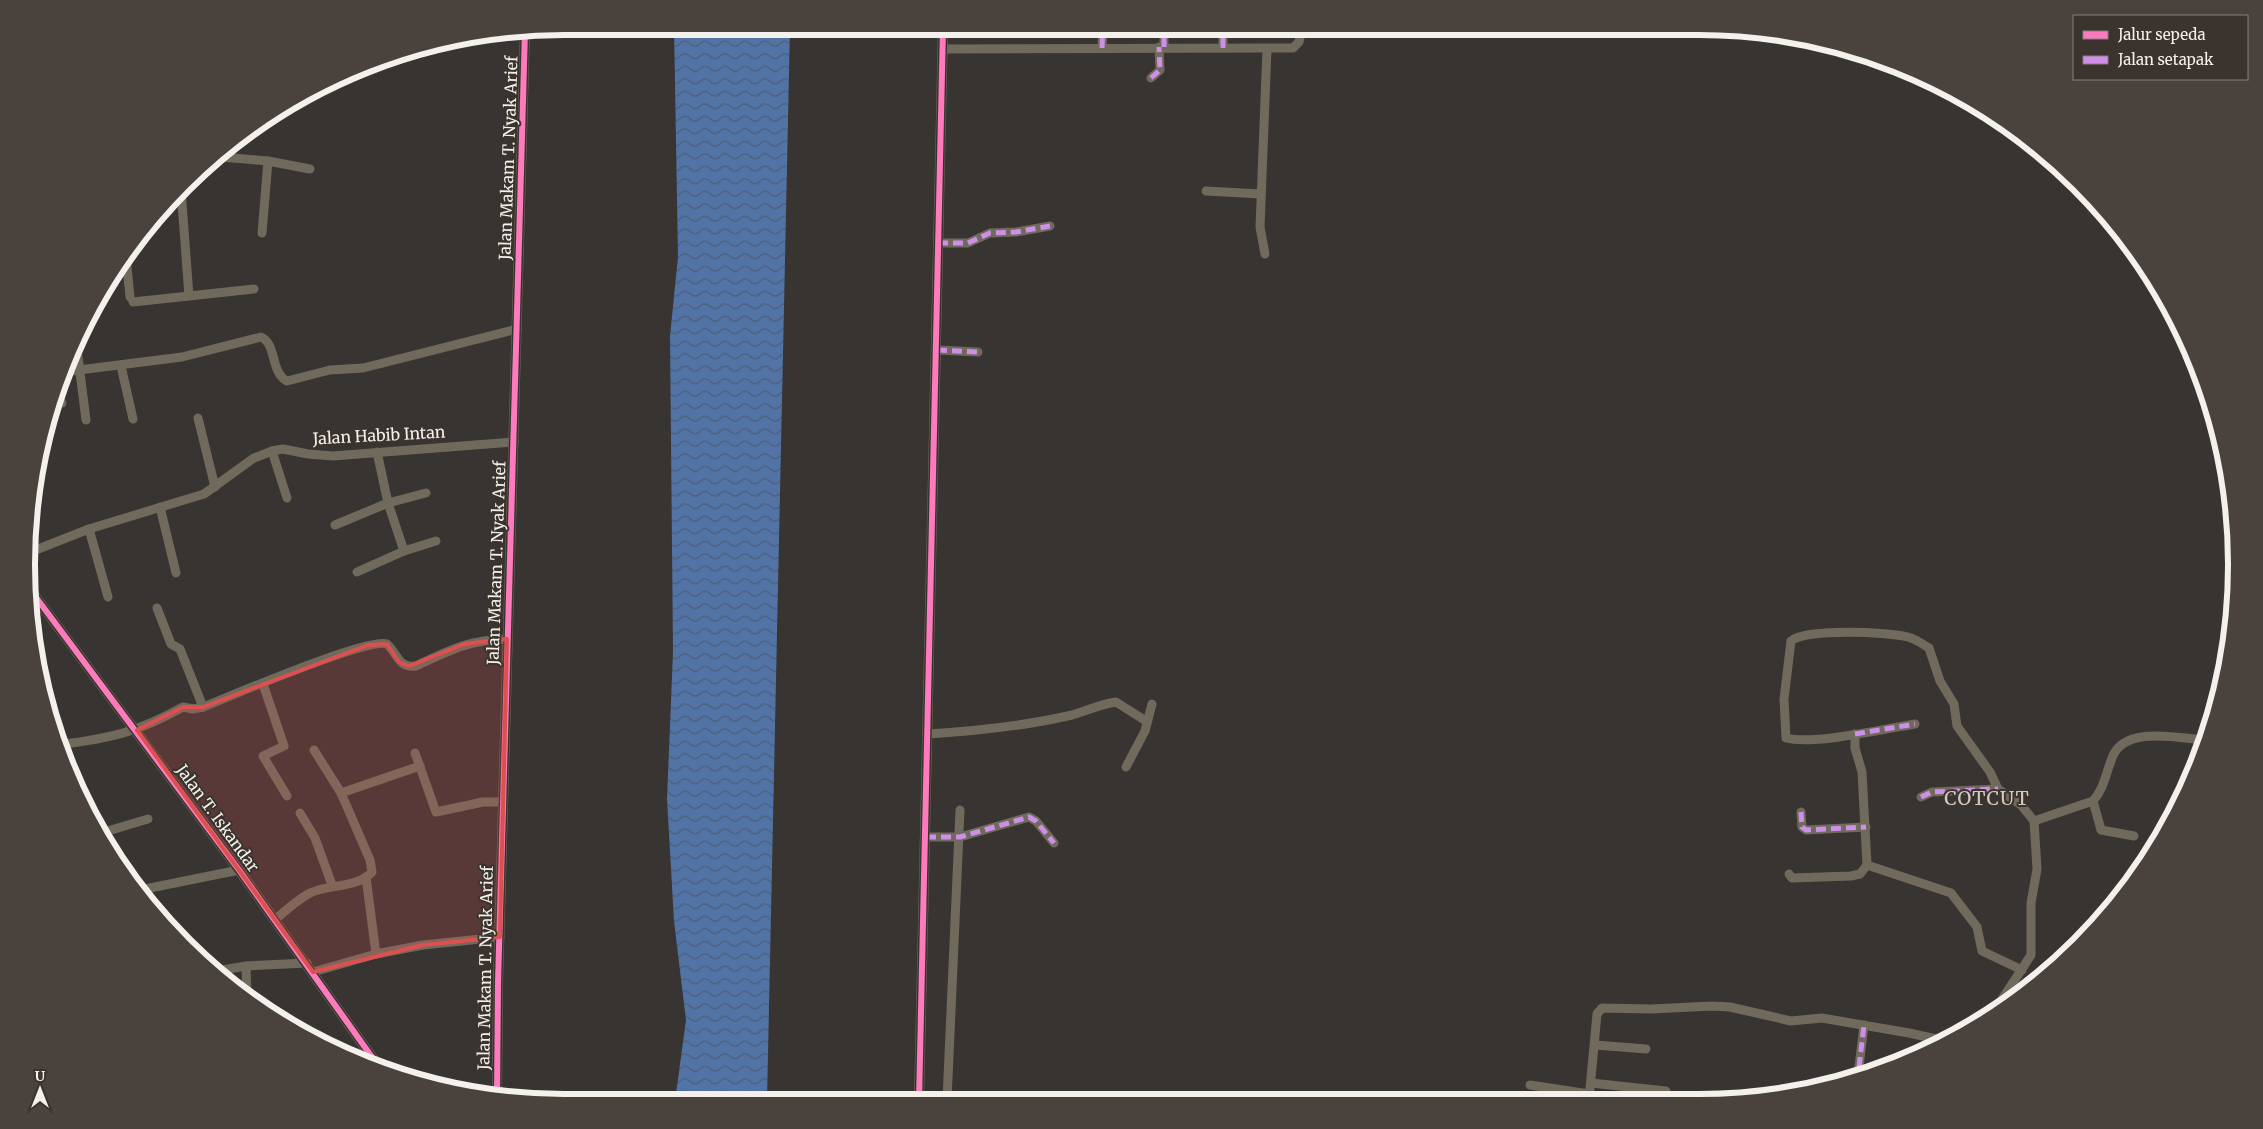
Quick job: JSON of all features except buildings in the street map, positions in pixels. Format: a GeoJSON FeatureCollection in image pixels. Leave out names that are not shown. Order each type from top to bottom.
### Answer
{"type":"FeatureCollection","features":[{"type":"Feature","properties":{"kind":"street"},"geometry":{"type":"LineString","coordinates":[[919,1094],[929,837],[928,734],[937,350],[947,49],[944,35]]}},
{"type":"Feature","properties":{"kind":"street"},"geometry":{"type":"LineString","coordinates":[[1102,35],[1102,48]]}},
{"type":"Feature","properties":{"kind":"street"},"geometry":{"type":"LineString","coordinates":[[1151,78],[1160,70],[1163,35]]}},
{"type":"Feature","properties":{"kind":"street"},"geometry":{"type":"LineString","coordinates":[[1222,48],[1223,35]]}},
{"type":"Feature","properties":{"kind":"street"},"geometry":{"type":"LineString","coordinates":[[947,49],[1293,48],[1299,42],[1300,35]]}},
{"type":"Feature","properties":{"kind":"street","name":"Jalan Makam T. Nyak Arief"},"geometry":{"type":"LineString","coordinates":[[497,1089],[507,639],[525,37]]}},
{"type":"Feature","properties":{"kind":"street"},"geometry":{"type":"LineString","coordinates":[[1265,254],[1260,228],[1266,48]]}},
{"type":"Feature","properties":{"kind":"street"},"geometry":{"type":"LineString","coordinates":[[226,157],[268,161],[310,169]]}},
{"type":"Feature","properties":{"kind":"street"},"geometry":{"type":"LineString","coordinates":[[262,234],[268,161]]}},
{"type":"Feature","properties":{"kind":"street"},"geometry":{"type":"LineString","coordinates":[[1206,191],[1261,194]]}},
{"type":"Feature","properties":{"kind":"street"},"geometry":{"type":"LineString","coordinates":[[182,199],[189,296]]}},
{"type":"Feature","properties":{"kind":"street"},"geometry":{"type":"LineString","coordinates":[[942,243],[968,243],[990,233],[1016,232],[1050,226]]}},
{"type":"Feature","properties":{"kind":"street"},"geometry":{"type":"LineString","coordinates":[[127,266],[131,299],[189,296],[254,288]]}},
{"type":"Feature","properties":{"kind":"street"},"geometry":{"type":"LineString","coordinates":[[71,371],[182,357],[261,337],[268,344],[278,373],[288,381],[330,370],[363,368],[517,329]]}},
{"type":"Feature","properties":{"kind":"street"},"geometry":{"type":"LineString","coordinates":[[937,350],[978,352]]}},
{"type":"Feature","properties":{"kind":"street"},"geometry":{"type":"LineString","coordinates":[[78,357],[86,420]]}},
{"type":"Feature","properties":{"kind":"street"},"geometry":{"type":"LineString","coordinates":[[121,366],[133,419]]}},
{"type":"Feature","properties":{"kind":"street"},"geometry":{"type":"LineString","coordinates":[[198,418],[215,487]]}},
{"type":"Feature","properties":{"kind":"street","name":"Jalan Habib Intan"},"geometry":{"type":"LineString","coordinates":[[35,550],[90,529],[204,494],[254,458],[272,451],[284,450],[333,456],[514,442]]}},
{"type":"Feature","properties":{"kind":"street"},"geometry":{"type":"LineString","coordinates":[[272,451],[287,498]]}},
{"type":"Feature","properties":{"kind":"street"},"geometry":{"type":"LineString","coordinates":[[377,452],[388,503],[404,551]]}},
{"type":"Feature","properties":{"kind":"street"},"geometry":{"type":"LineString","coordinates":[[335,525],[388,503],[426,493]]}},
{"type":"Feature","properties":{"kind":"street"},"geometry":{"type":"LineString","coordinates":[[160,507],[176,573]]}},
{"type":"Feature","properties":{"kind":"street"},"geometry":{"type":"LineString","coordinates":[[90,529],[108,597]]}},
{"type":"Feature","properties":{"kind":"street"},"geometry":{"type":"LineString","coordinates":[[357,572],[404,551],[436,540]]}},
{"type":"Feature","properties":{"kind":"street","name":"Jalan T. Iskandar"},"geometry":{"type":"LineString","coordinates":[[36,597],[240,870],[373,1058]]}},
{"type":"Feature","properties":{"kind":"street"},"geometry":{"type":"LineString","coordinates":[[156,608],[171,644],[180,649],[203,707]]}},
{"type":"Feature","properties":{"kind":"street"},"geometry":{"type":"LineString","coordinates":[[1915,724],[1855,734],[1803,739],[1786,738],[1784,719],[1785,683],[1789,646],[1795,638],[1828,632],[1902,636],[1915,640],[1929,648],[1940,682],[1954,704],[1957,726],[1990,772],[1998,789],[2021,805],[2034,822],[2037,869],[2031,903],[2031,952],[2022,970],[2003,998]]}},
{"type":"Feature","properties":{"kind":"street"},"geometry":{"type":"LineString","coordinates":[[66,744],[108,739],[137,730],[183,707],[193,709],[203,707],[341,653],[381,643],[387,644],[399,662],[404,666],[416,666],[464,644],[481,639],[507,639]]}},
{"type":"Feature","properties":{"kind":"street"},"geometry":{"type":"LineString","coordinates":[[263,684],[284,746],[263,756],[288,796]]}},
{"type":"Feature","properties":{"kind":"street"},"geometry":{"type":"LineString","coordinates":[[928,734],[1010,727],[1071,715],[1095,706],[1116,702],[1146,721]]}},
{"type":"Feature","properties":{"kind":"street"},"geometry":{"type":"LineString","coordinates":[[1126,767],[1145,731],[1146,721],[1152,704]]}},
{"type":"Feature","properties":{"kind":"street"},"geometry":{"type":"LineString","coordinates":[[1788,874],[1792,878],[1855,876],[1863,872],[1867,865],[1862,772],[1855,748],[1855,734]]}},
{"type":"Feature","properties":{"kind":"street"},"geometry":{"type":"LineString","coordinates":[[2034,822],[2094,801],[2100,794],[2115,752],[2135,738],[2148,735],[2198,739]]}},
{"type":"Feature","properties":{"kind":"street"},"geometry":{"type":"LineString","coordinates":[[276,920],[293,904],[311,893],[332,885],[366,877],[372,872],[372,866],[341,793],[314,750]]}},
{"type":"Feature","properties":{"kind":"street"},"geometry":{"type":"LineString","coordinates":[[415,753],[436,812],[483,802],[503,802]]}},
{"type":"Feature","properties":{"kind":"street"},"geometry":{"type":"LineString","coordinates":[[341,793],[420,766]]}},
{"type":"Feature","properties":{"kind":"street"},"geometry":{"type":"LineString","coordinates":[[1921,797],[1932,792],[1998,789]]}},
{"type":"Feature","properties":{"kind":"street"},"geometry":{"type":"LineString","coordinates":[[2094,801],[2101,830],[2134,836]]}},
{"type":"Feature","properties":{"kind":"street"},"geometry":{"type":"LineString","coordinates":[[947,1094],[960,810]]}},
{"type":"Feature","properties":{"kind":"street"},"geometry":{"type":"LineString","coordinates":[[1801,812],[1802,827],[1806,830],[1866,827]]}},
{"type":"Feature","properties":{"kind":"street"},"geometry":{"type":"LineString","coordinates":[[300,813],[314,838],[332,885]]}},
{"type":"Feature","properties":{"kind":"street"},"geometry":{"type":"LineString","coordinates":[[929,837],[958,838],[1029,817],[1036,821],[1054,843]]}},
{"type":"Feature","properties":{"kind":"street"},"geometry":{"type":"LineString","coordinates":[[107,831],[148,819]]}},
{"type":"Feature","properties":{"kind":"street"},"geometry":{"type":"LineString","coordinates":[[1867,865],[1894,872],[1951,893],[1977,927],[1982,951],[2022,970]]}},
{"type":"Feature","properties":{"kind":"street"},"geometry":{"type":"LineString","coordinates":[[146,889],[240,870]]}},
{"type":"Feature","properties":{"kind":"street"},"geometry":{"type":"LineString","coordinates":[[366,877],[376,954]]}},
{"type":"Feature","properties":{"kind":"street"},"geometry":{"type":"LineString","coordinates":[[313,972],[376,954],[423,945],[500,937]]}},
{"type":"Feature","properties":{"kind":"street"},"geometry":{"type":"LineString","coordinates":[[223,970],[246,966],[307,963]]}},
{"type":"Feature","properties":{"kind":"street"},"geometry":{"type":"LineString","coordinates":[[246,966],[247,988]]}},
{"type":"Feature","properties":{"kind":"street"},"geometry":{"type":"LineString","coordinates":[[1589,1094],[1597,1014],[1602,1008],[1730,1007],[1791,1021],[1822,1018],[1934,1038]]}},
{"type":"Feature","properties":{"kind":"street"},"geometry":{"type":"LineString","coordinates":[[1859,1067],[1864,1025]]}},
{"type":"Feature","properties":{"kind":"street"},"geometry":{"type":"LineString","coordinates":[[1595,1045],[1646,1049]]}},
{"type":"Feature","properties":{"kind":"street"},"geometry":{"type":"LineString","coordinates":[[1590,1083],[1666,1091]]}},
{"type":"Feature","properties":{"kind":"street"},"geometry":{"type":"LineString","coordinates":[[1530,1086],[1577,1094]]}},
{"type":"Feature","properties":{"kind":"highlighted area"},"geometry":{"type":"Polygon","coordinates":[[[507,639],[500,937],[423,945],[313,972],[137,730],[183,707],[203,707],[368,645],[387,644],[399,662],[409,666],[464,644],[507,639]]]}},
{"type":"Feature","properties":{"kind":"water"},"geometry":{"type":"Polygon","coordinates":[[[674,35],[790,35],[767,1094],[676,1094],[686,1020],[674,921],[667,799],[673,652],[670,336],[678,257],[674,35]]]}},
{"type":"Feature","properties":{"kind":"marked path"},"geometry":{"type":"LineString","coordinates":[[1102,48],[1103,35]]}},
{"type":"Feature","properties":{"kind":"marked path"},"geometry":{"type":"LineString","coordinates":[[1164,35],[1164,47]]}},
{"type":"Feature","properties":{"kind":"marked path"},"geometry":{"type":"LineString","coordinates":[[1223,35],[1223,48]]}},
{"type":"Feature","properties":{"kind":"marked path"},"geometry":{"type":"LineString","coordinates":[[1151,78],[1160,70],[1159,47]]}},
{"type":"Feature","properties":{"kind":"marked path"},"geometry":{"type":"LineString","coordinates":[[938,243],[968,243],[990,233],[1016,232],[1050,226]]}},
{"type":"Feature","properties":{"kind":"marked path"},"geometry":{"type":"LineString","coordinates":[[937,350],[978,352]]}},
{"type":"Feature","properties":{"kind":"marked path"},"geometry":{"type":"LineString","coordinates":[[1855,734],[1915,724]]}},
{"type":"Feature","properties":{"kind":"marked path"},"geometry":{"type":"LineString","coordinates":[[1921,797],[1932,792],[1998,789]]}},
{"type":"Feature","properties":{"kind":"marked path"},"geometry":{"type":"LineString","coordinates":[[1801,812],[1802,827],[1806,830],[1866,827]]}},
{"type":"Feature","properties":{"kind":"marked path"},"geometry":{"type":"LineString","coordinates":[[926,837],[960,837],[1029,817],[1036,821],[1054,843]]}},
{"type":"Feature","properties":{"kind":"marked path"},"geometry":{"type":"LineString","coordinates":[[1859,1067],[1864,1025]]}},
{"type":"Feature","properties":{"kind":"cycle path"},"geometry":{"type":"LineString","coordinates":[[919,1094],[943,35]]}},
{"type":"Feature","properties":{"kind":"cycle path"},"geometry":{"type":"LineString","coordinates":[[497,1089],[498,983],[525,37]]}},
{"type":"Feature","properties":{"kind":"cycle path"},"geometry":{"type":"LineString","coordinates":[[36,597],[239,870],[373,1058]]}},
{"type":"Feature","properties":{"kind":"district","name":"COTCUT"},"geometry":{"type":"Point","coordinates":[1987,798]}}]}
